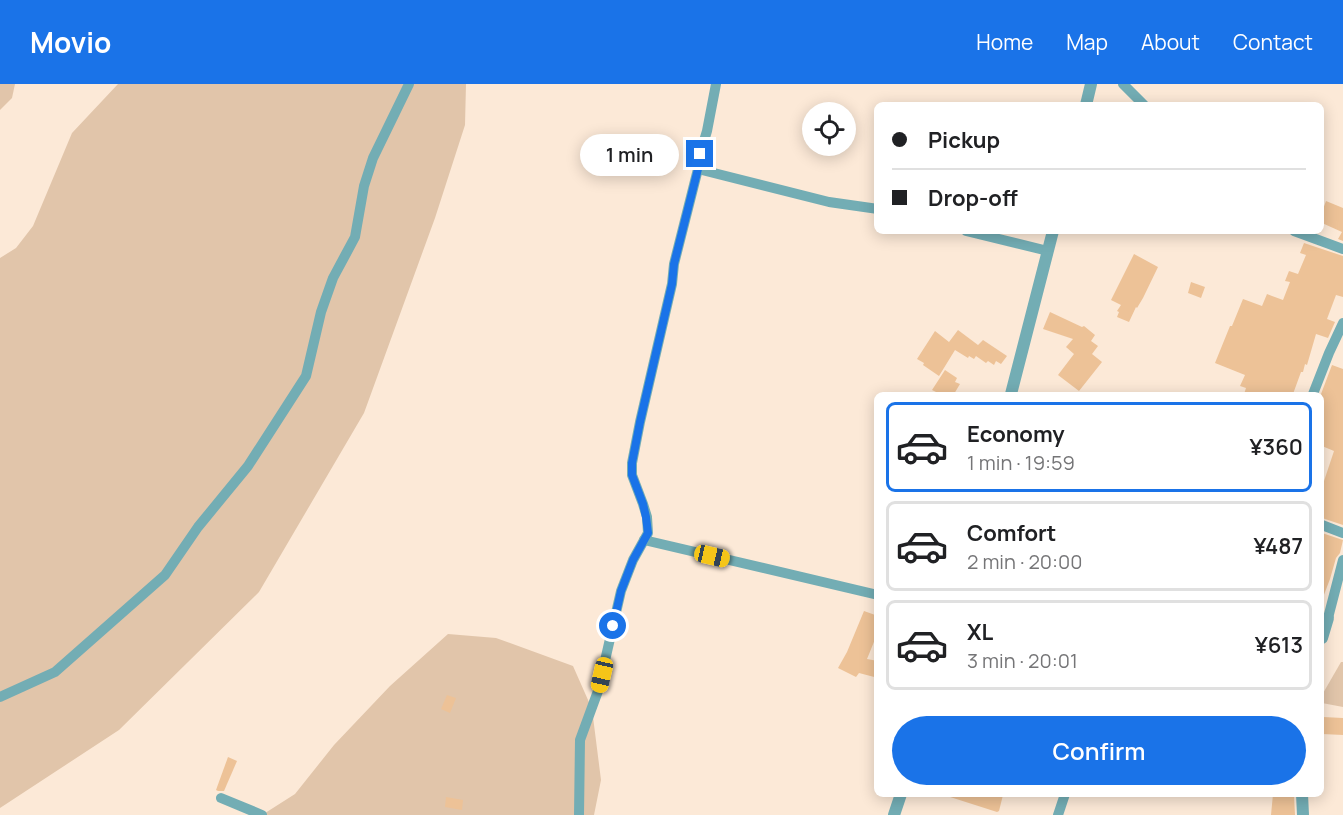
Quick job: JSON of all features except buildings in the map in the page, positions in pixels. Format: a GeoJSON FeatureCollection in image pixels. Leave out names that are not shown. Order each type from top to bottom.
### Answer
{"type":"FeatureCollection","features":[{"type":"Feature","properties":{"kind":"street"},"geometry":{"type":"LineString","coordinates":[[0,697],[55,672],[165,575],[198,527],[248,466],[306,376],[321,312],[333,278],[355,237],[364,186],[373,158],[410,84]]}},
{"type":"Feature","properties":{"kind":"street"},"geometry":{"type":"LineString","coordinates":[[579,815],[580,740],[598,691],[621,591],[633,560],[648,533],[643,504],[632,475],[632,463],[672,284],[674,264],[707,131],[716,84]]}},
{"type":"Feature","properties":{"kind":"street"},"geometry":{"type":"LineString","coordinates":[[1087,102],[1091,84]]}},
{"type":"Feature","properties":{"kind":"street"},"geometry":{"type":"LineString","coordinates":[[1123,84],[1141,102]]}},
{"type":"Feature","properties":{"kind":"street"},"geometry":{"type":"LineString","coordinates":[[698,169],[829,202],[874,208]]}},
{"type":"Feature","properties":{"kind":"street"},"geometry":{"type":"LineString","coordinates":[[978,234],[1048,251]]}},
{"type":"Feature","properties":{"kind":"street"},"geometry":{"type":"LineString","coordinates":[[1012,392],[1052,234]]}},
{"type":"Feature","properties":{"kind":"street"},"geometry":{"type":"LineString","coordinates":[[1302,234],[1343,249]]}},
{"type":"Feature","properties":{"kind":"street"},"geometry":{"type":"LineString","coordinates":[[1314,392],[1343,322]]}},
{"type":"Feature","properties":{"kind":"street"},"geometry":{"type":"LineString","coordinates":[[1324,526],[1343,533]]}},
{"type":"Feature","properties":{"kind":"street"},"geometry":{"type":"LineString","coordinates":[[644,540],[874,594]]}},
{"type":"Feature","properties":{"kind":"street"},"geometry":{"type":"LineString","coordinates":[[1324,631],[1343,560]]}},
{"type":"Feature","properties":{"kind":"street"},"geometry":{"type":"LineString","coordinates":[[894,815],[900,797]]}},
{"type":"Feature","properties":{"kind":"street"},"geometry":{"type":"LineString","coordinates":[[1058,815],[1064,797]]}},
{"type":"Feature","properties":{"kind":"street"},"geometry":{"type":"LineString","coordinates":[[1302,797],[1303,815]]}},
{"type":"Feature","properties":{"kind":"street"},"geometry":{"type":"LineString","coordinates":[[221,798],[262,815]]}},
{"type":"Feature","properties":{"kind":"shaded area"},"geometry":{"type":"Polygon","coordinates":[[[0,84],[15,84],[12,98],[0,110],[0,84]]]}},
{"type":"Feature","properties":{"kind":"shaded area"},"geometry":{"type":"Polygon","coordinates":[[[118,84],[466,84],[465,125],[435,218],[364,413],[259,592],[119,730],[0,808],[0,258],[16,248],[33,226],[72,133],[118,84]]]}},
{"type":"Feature","properties":{"kind":"shaded area"},"geometry":{"type":"Polygon","coordinates":[[[448,634],[496,638],[573,666],[592,709],[601,780],[594,815],[262,815],[295,794],[334,745],[390,686],[448,634]]]}},
{"type":"Feature","properties":{"kind":"shaded area"},"geometry":{"type":"Polygon","coordinates":[[[1343,662],[1343,707],[1324,703],[1324,692],[1343,662]]]}},
{"type":"Feature","properties":{"kind":"route"},"geometry":{"type":"LineString","coordinates":[[613,626],[621,591],[633,560],[648,533],[643,504],[632,475],[632,463],[700,154]]}}]}
